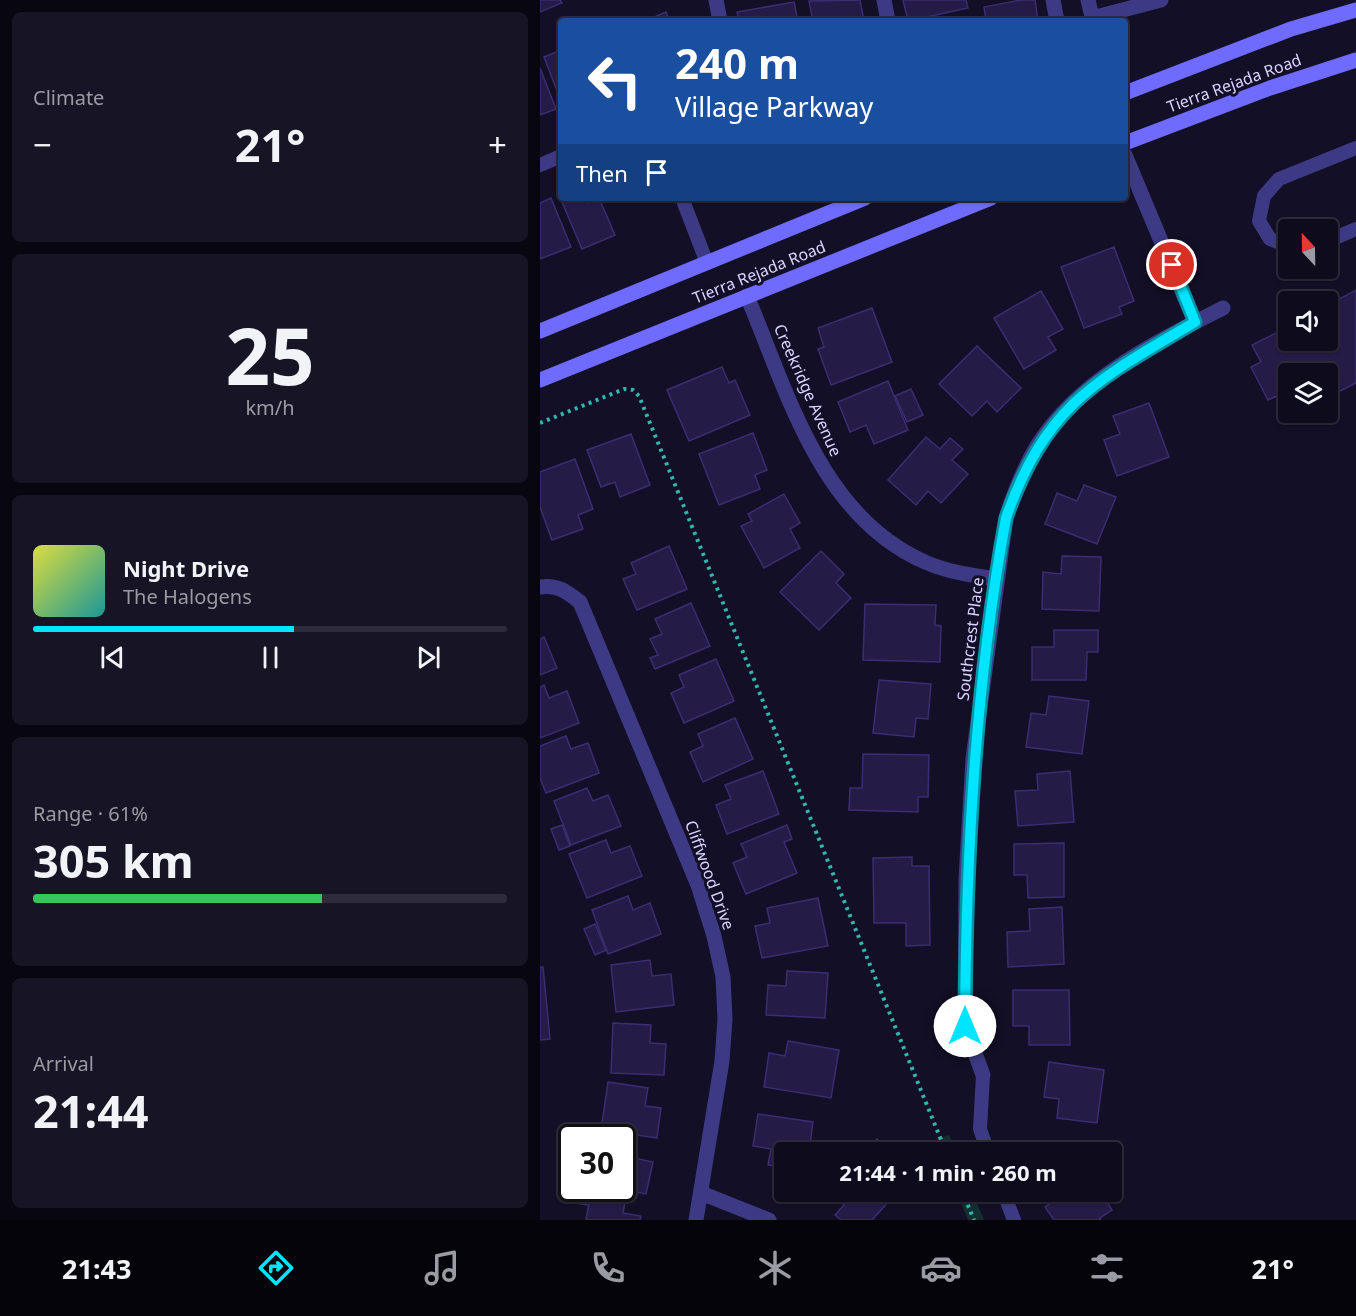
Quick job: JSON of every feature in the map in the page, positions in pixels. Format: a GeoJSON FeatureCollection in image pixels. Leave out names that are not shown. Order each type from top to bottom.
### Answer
{"type":"FeatureCollection","features":[{"type":"Feature","properties":{"kind":"main road","name":"Tierra Rejada Road"},"geometry":{"type":"LineString","coordinates":[[1128,92],[1291,29],[1356,10]]}},
{"type":"Feature","properties":{"kind":"main road","name":"Tierra Rejada Road"},"geometry":{"type":"LineString","coordinates":[[1128,142],[1270,88],[1356,60]]}},
{"type":"Feature","properties":{"kind":"main road","name":"Tierra Rejada Road"},"geometry":{"type":"LineString","coordinates":[[540,331],[858,201]]}},
{"type":"Feature","properties":{"kind":"main road","name":"Tierra Rejada Road"},"geometry":{"type":"LineString","coordinates":[[540,380],[984,201]]}},
{"type":"Feature","properties":{"kind":"street"},"geometry":{"type":"LineString","coordinates":[[716,0],[719,18]]}},
{"type":"Feature","properties":{"kind":"street"},"geometry":{"type":"LineString","coordinates":[[884,0],[887,18]]}},
{"type":"Feature","properties":{"kind":"street"},"geometry":{"type":"LineString","coordinates":[[1053,0],[1056,18]]}},
{"type":"Feature","properties":{"kind":"street"},"geometry":{"type":"LineString","coordinates":[[1088,0],[1092,18]]}},
{"type":"Feature","properties":{"kind":"street"},"geometry":{"type":"LineString","coordinates":[[1099,18],[1161,0]]}},
{"type":"Feature","properties":{"kind":"street"},"geometry":{"type":"LineString","coordinates":[[1128,162],[1195,322]]}},
{"type":"Feature","properties":{"kind":"street","name":"Creekridge Avenue"},"geometry":{"type":"LineString","coordinates":[[747,296],[814,454],[843,499],[867,525],[895,546],[926,563],[959,573],[996,579]]}},
{"type":"Feature","properties":{"kind":"street","name":"Southcrest Place"},"geometry":{"type":"LineString","coordinates":[[983,1074],[965,1026],[966,879],[973,758],[1006,518],[1019,480],[1037,446],[1083,393],[1115,369],[1223,308]]}},
{"type":"Feature","properties":{"kind":"street","name":"Cliffwood Drive"},"geometry":{"type":"LineString","coordinates":[[540,587],[550,585],[566,591],[580,602],[698,885],[714,936],[723,977],[725,1019],[722,1061],[696,1220]]}},
{"type":"Feature","properties":{"kind":"street"},"geometry":{"type":"LineString","coordinates":[[701,1193],[769,1220]]}},
{"type":"Feature","properties":{"kind":"lane"},"geometry":{"type":"LineString","coordinates":[[1278,243],[1270,240],[1260,222],[1264,196],[1279,179],[1356,148]]}},
{"type":"Feature","properties":{"kind":"lane"},"geometry":{"type":"LineString","coordinates":[[540,165],[558,157]]}},
{"type":"Feature","properties":{"kind":"lane"},"geometry":{"type":"LineString","coordinates":[[682,201],[707,263]]}},
{"type":"Feature","properties":{"kind":"lane"},"geometry":{"type":"LineString","coordinates":[[1338,237],[1356,229]]}},
{"type":"Feature","properties":{"kind":"lane"},"geometry":{"type":"LineString","coordinates":[[983,1074],[980,1130],[984,1142]]}},
{"type":"Feature","properties":{"kind":"lane"},"geometry":{"type":"LineString","coordinates":[[1007,1202],[1014,1220]]}},
{"type":"Feature","properties":{"kind":"path"},"geometry":{"type":"LineString","coordinates":[[540,423],[624,389],[633,390],[639,396],[942,1142]]}},
{"type":"Feature","properties":{"kind":"path"},"geometry":{"type":"LineString","coordinates":[[967,1202],[974,1220]]}},
{"type":"Feature","properties":{"kind":"green space"},"geometry":{"type":"Polygon","coordinates":[[[949,1135],[952,1142],[936,1142],[935,1140],[949,1135]]]}},
{"type":"Feature","properties":{"kind":"green space"},"geometry":{"type":"Polygon","coordinates":[[[961,1202],[977,1202],[984,1220],[968,1220],[961,1202]]]}},
{"type":"Feature","properties":{"kind":"building"},"geometry":{"type":"Polygon","coordinates":[[[540,0],[560,0],[562,3],[540,12],[540,0]]]}},
{"type":"Feature","properties":{"kind":"building"},"geometry":{"type":"Polygon","coordinates":[[[860,0],[863,18],[812,18],[809,1],[860,0]]]}},
{"type":"Feature","properties":{"kind":"building"},"geometry":{"type":"Polygon","coordinates":[[[903,0],[966,0],[968,8],[922,18],[907,18],[903,0]]]}},
{"type":"Feature","properties":{"kind":"building"},"geometry":{"type":"Polygon","coordinates":[[[1021,0],[1035,0],[1038,18],[986,18],[984,7],[1021,0]]]}},
{"type":"Feature","properties":{"kind":"building"},"geometry":{"type":"Polygon","coordinates":[[[794,2],[797,18],[738,18],[737,12],[794,2]]]}},
{"type":"Feature","properties":{"kind":"building"},"geometry":{"type":"Polygon","coordinates":[[[666,12],[669,18],[652,18],[666,12]]]}},
{"type":"Feature","properties":{"kind":"building"},"geometry":{"type":"Polygon","coordinates":[[[558,51],[558,93],[544,57],[558,51]]]}},
{"type":"Feature","properties":{"kind":"building"},"geometry":{"type":"Polygon","coordinates":[[[540,68],[556,109],[540,115],[540,68]]]}},
{"type":"Feature","properties":{"kind":"building"},"geometry":{"type":"Polygon","coordinates":[[[551,198],[571,247],[540,259],[540,203],[551,198]]]}},
{"type":"Feature","properties":{"kind":"building"},"geometry":{"type":"Polygon","coordinates":[[[562,201],[587,201],[588,203],[600,201],[615,235],[582,249],[562,201]]]}},
{"type":"Feature","properties":{"kind":"building"},"geometry":{"type":"Polygon","coordinates":[[[1114,247],[1134,301],[1119,307],[1122,314],[1084,328],[1061,267],[1114,247]]]}},
{"type":"Feature","properties":{"kind":"building"},"geometry":{"type":"Polygon","coordinates":[[[1356,290],[1356,383],[1338,392],[1338,363],[1278,363],[1278,395],[1268,400],[1251,367],[1261,362],[1252,345],[1278,332],[1278,351],[1338,351],[1338,300],[1356,290]]]}},
{"type":"Feature","properties":{"kind":"building"},"geometry":{"type":"Polygon","coordinates":[[[1041,291],[1063,329],[1048,337],[1056,350],[1024,369],[994,318],[1041,291]]]}},
{"type":"Feature","properties":{"kind":"building"},"geometry":{"type":"Polygon","coordinates":[[[872,308],[892,362],[831,385],[818,349],[824,347],[818,328],[872,308]]]}},
{"type":"Feature","properties":{"kind":"building"},"geometry":{"type":"Polygon","coordinates":[[[977,346],[1021,388],[997,412],[987,401],[972,416],[939,384],[977,346]]]}},
{"type":"Feature","properties":{"kind":"building"},"geometry":{"type":"Polygon","coordinates":[[[722,367],[729,383],[735,380],[750,415],[689,441],[667,390],[722,367]]]}},
{"type":"Feature","properties":{"kind":"building"},"geometry":{"type":"Polygon","coordinates":[[[888,381],[908,430],[874,444],[866,425],[850,432],[838,402],[888,381]]]}},
{"type":"Feature","properties":{"kind":"building"},"geometry":{"type":"Polygon","coordinates":[[[911,389],[923,415],[907,422],[895,396],[911,389]]]}},
{"type":"Feature","properties":{"kind":"building"},"geometry":{"type":"Polygon","coordinates":[[[1149,403],[1169,457],[1117,476],[1104,440],[1120,434],[1113,416],[1149,403]]]}},
{"type":"Feature","properties":{"kind":"building"},"geometry":{"type":"Polygon","coordinates":[[[753,433],[767,470],[755,475],[760,489],[719,505],[699,454],[753,433]]]}},
{"type":"Feature","properties":{"kind":"building"},"geometry":{"type":"Polygon","coordinates":[[[631,434],[650,485],[620,497],[615,482],[601,487],[587,450],[631,434]]]}},
{"type":"Feature","properties":{"kind":"building"},"geometry":{"type":"Polygon","coordinates":[[[926,437],[940,449],[950,438],[963,449],[952,460],[968,474],[941,503],[928,491],[916,505],[888,480],[926,437]]]}},
{"type":"Feature","properties":{"kind":"building"},"geometry":{"type":"Polygon","coordinates":[[[575,459],[593,509],[578,515],[583,529],[552,540],[540,507],[540,472],[575,459]]]}},
{"type":"Feature","properties":{"kind":"building"},"geometry":{"type":"Polygon","coordinates":[[[1084,485],[1116,497],[1097,544],[1045,524],[1057,493],[1077,501],[1084,485]]]}},
{"type":"Feature","properties":{"kind":"building"},"geometry":{"type":"Polygon","coordinates":[[[784,494],[800,523],[790,529],[800,548],[764,568],[741,526],[752,521],[748,514],[784,494]]]}},
{"type":"Feature","properties":{"kind":"building"},"geometry":{"type":"Polygon","coordinates":[[[669,546],[687,589],[637,610],[623,579],[636,574],[631,563],[669,546]]]}},
{"type":"Feature","properties":{"kind":"building"},"geometry":{"type":"Polygon","coordinates":[[[821,551],[844,574],[836,583],[851,598],[819,630],[780,592],[821,551]]]}},
{"type":"Feature","properties":{"kind":"building"},"geometry":{"type":"Polygon","coordinates":[[[1062,556],[1101,557],[1099,611],[1042,609],[1043,572],[1061,574],[1062,556]]]}},
{"type":"Feature","properties":{"kind":"building"},"geometry":{"type":"Polygon","coordinates":[[[691,603],[710,646],[655,669],[650,658],[658,655],[650,639],[662,634],[655,619],[691,603]]]}},
{"type":"Feature","properties":{"kind":"building"},"geometry":{"type":"Polygon","coordinates":[[[865,604],[936,605],[935,625],[941,626],[940,662],[863,660],[865,604]]]}},
{"type":"Feature","properties":{"kind":"building"},"geometry":{"type":"Polygon","coordinates":[[[1054,630],[1098,630],[1098,652],[1087,652],[1086,680],[1032,680],[1032,647],[1054,647],[1054,630]]]}},
{"type":"Feature","properties":{"kind":"building"},"geometry":{"type":"Polygon","coordinates":[[[544,637],[557,668],[540,675],[540,639],[544,637]]]}},
{"type":"Feature","properties":{"kind":"building"},"geometry":{"type":"Polygon","coordinates":[[[716,659],[734,701],[684,723],[671,693],[684,687],[679,675],[716,659]]]}},
{"type":"Feature","properties":{"kind":"building"},"geometry":{"type":"Polygon","coordinates":[[[879,680],[931,684],[928,719],[916,718],[914,737],[873,733],[879,680]]]}},
{"type":"Feature","properties":{"kind":"building"},"geometry":{"type":"Polygon","coordinates":[[[544,685],[549,698],[567,691],[579,723],[540,738],[540,687],[544,685]]]}},
{"type":"Feature","properties":{"kind":"building"},"geometry":{"type":"Polygon","coordinates":[[[1049,696],[1089,701],[1082,754],[1026,747],[1031,713],[1046,715],[1049,696]]]}},
{"type":"Feature","properties":{"kind":"building"},"geometry":{"type":"Polygon","coordinates":[[[735,718],[753,759],[703,782],[690,752],[703,746],[698,734],[735,718]]]}},
{"type":"Feature","properties":{"kind":"building"},"geometry":{"type":"Polygon","coordinates":[[[566,736],[571,749],[588,743],[599,773],[546,793],[540,778],[540,746],[566,736]]]}},
{"type":"Feature","properties":{"kind":"building"},"geometry":{"type":"Polygon","coordinates":[[[863,754],[929,755],[928,797],[918,797],[918,812],[849,810],[850,788],[862,788],[863,754]]]}},
{"type":"Feature","properties":{"kind":"building"},"geometry":{"type":"Polygon","coordinates":[[[763,771],[779,814],[727,834],[716,805],[731,799],[725,785],[763,771]]]}},
{"type":"Feature","properties":{"kind":"building"},"geometry":{"type":"Polygon","coordinates":[[[1070,771],[1074,822],[1018,826],[1015,791],[1038,790],[1037,774],[1070,771]]]}},
{"type":"Feature","properties":{"kind":"building"},"geometry":{"type":"Polygon","coordinates":[[[587,788],[593,801],[608,795],[621,826],[571,845],[554,801],[587,788]]]}},
{"type":"Feature","properties":{"kind":"building"},"geometry":{"type":"Polygon","coordinates":[[[562,825],[570,846],[559,850],[551,829],[562,825]]]}},
{"type":"Feature","properties":{"kind":"building"},"geometry":{"type":"Polygon","coordinates":[[[787,825],[792,839],[784,842],[797,873],[746,894],[733,863],[747,857],[741,844],[787,825]]]}},
{"type":"Feature","properties":{"kind":"building"},"geometry":{"type":"Polygon","coordinates":[[[606,840],[611,853],[630,846],[642,876],[587,898],[569,854],[606,840]]]}},
{"type":"Feature","properties":{"kind":"building"},"geometry":{"type":"Polygon","coordinates":[[[1064,843],[1064,897],[1028,898],[1027,875],[1014,875],[1014,844],[1064,843]]]}},
{"type":"Feature","properties":{"kind":"building"},"geometry":{"type":"Polygon","coordinates":[[[912,857],[912,866],[929,866],[930,945],[906,946],[906,923],[874,923],[873,858],[912,857]]]}},
{"type":"Feature","properties":{"kind":"building"},"geometry":{"type":"Polygon","coordinates":[[[628,896],[633,910],[650,903],[661,934],[608,954],[592,910],[628,896]]]}},
{"type":"Feature","properties":{"kind":"building"},"geometry":{"type":"Polygon","coordinates":[[[818,898],[828,946],[762,958],[755,926],[770,923],[767,908],[818,898]]]}},
{"type":"Feature","properties":{"kind":"building"},"geometry":{"type":"Polygon","coordinates":[[[1062,907],[1064,964],[1008,967],[1007,932],[1030,931],[1029,909],[1062,907]]]}},
{"type":"Feature","properties":{"kind":"building"},"geometry":{"type":"Polygon","coordinates":[[[595,924],[606,950],[595,955],[584,929],[595,924]]]}},
{"type":"Feature","properties":{"kind":"building"},"geometry":{"type":"Polygon","coordinates":[[[650,960],[652,976],[671,974],[674,1005],[616,1012],[611,965],[650,960]]]}},
{"type":"Feature","properties":{"kind":"building"},"geometry":{"type":"Polygon","coordinates":[[[540,967],[543,967],[550,1039],[540,1040],[540,967]]]}},
{"type":"Feature","properties":{"kind":"building"},"geometry":{"type":"Polygon","coordinates":[[[787,971],[828,973],[825,1018],[766,1015],[768,985],[786,986],[787,971]]]}},
{"type":"Feature","properties":{"kind":"building"},"geometry":{"type":"Polygon","coordinates":[[[1013,990],[1069,990],[1070,1045],[1029,1045],[1029,1026],[1013,1026],[1013,990]]]}},
{"type":"Feature","properties":{"kind":"building"},"geometry":{"type":"Polygon","coordinates":[[[613,1023],[651,1025],[650,1043],[666,1044],[664,1075],[611,1073],[613,1023]]]}},
{"type":"Feature","properties":{"kind":"building"},"geometry":{"type":"Polygon","coordinates":[[[788,1041],[839,1050],[831,1098],[764,1087],[769,1053],[785,1056],[788,1041]]]}},
{"type":"Feature","properties":{"kind":"building"},"geometry":{"type":"Polygon","coordinates":[[[1049,1062],[1104,1070],[1097,1123],[1057,1118],[1059,1099],[1044,1097],[1049,1062]]]}},
{"type":"Feature","properties":{"kind":"building"},"geometry":{"type":"Polygon","coordinates":[[[608,1082],[648,1088],[645,1106],[661,1108],[657,1138],[636,1135],[636,1124],[602,1124],[608,1082]]]}},
{"type":"Feature","properties":{"kind":"building"},"geometry":{"type":"Polygon","coordinates":[[[758,1114],[813,1122],[810,1142],[774,1142],[774,1166],[768,1165],[771,1149],[753,1146],[758,1114]]]}},
{"type":"Feature","properties":{"kind":"building"},"geometry":{"type":"Polygon","coordinates":[[[636,1158],[653,1162],[646,1194],[636,1192],[636,1158]]]}},
{"type":"Feature","properties":{"kind":"building"},"geometry":{"type":"Polygon","coordinates":[[[575,1202],[587,1202],[587,1205],[575,1202]]]}},
{"type":"Feature","properties":{"kind":"building"},"geometry":{"type":"Polygon","coordinates":[[[589,1202],[625,1202],[623,1213],[641,1216],[640,1220],[586,1220],[589,1202]]]}},
{"type":"Feature","properties":{"kind":"building"},"geometry":{"type":"Polygon","coordinates":[[[841,1202],[888,1202],[872,1220],[841,1220],[835,1215],[844,1205],[841,1202]]]}},
{"type":"Feature","properties":{"kind":"building"},"geometry":{"type":"Polygon","coordinates":[[[1052,1202],[1107,1202],[1112,1210],[1100,1218],[1101,1220],[1054,1220],[1045,1207],[1052,1202]]]}},
{"type":"Feature","properties":{"kind":"route"},"geometry":{"type":"LineString","coordinates":[[965,1026],[966,879],[973,758],[999,552],[1006,518],[1019,480],[1037,446],[1083,393],[1115,369],[1195,322],[1172,265]]}}]}
